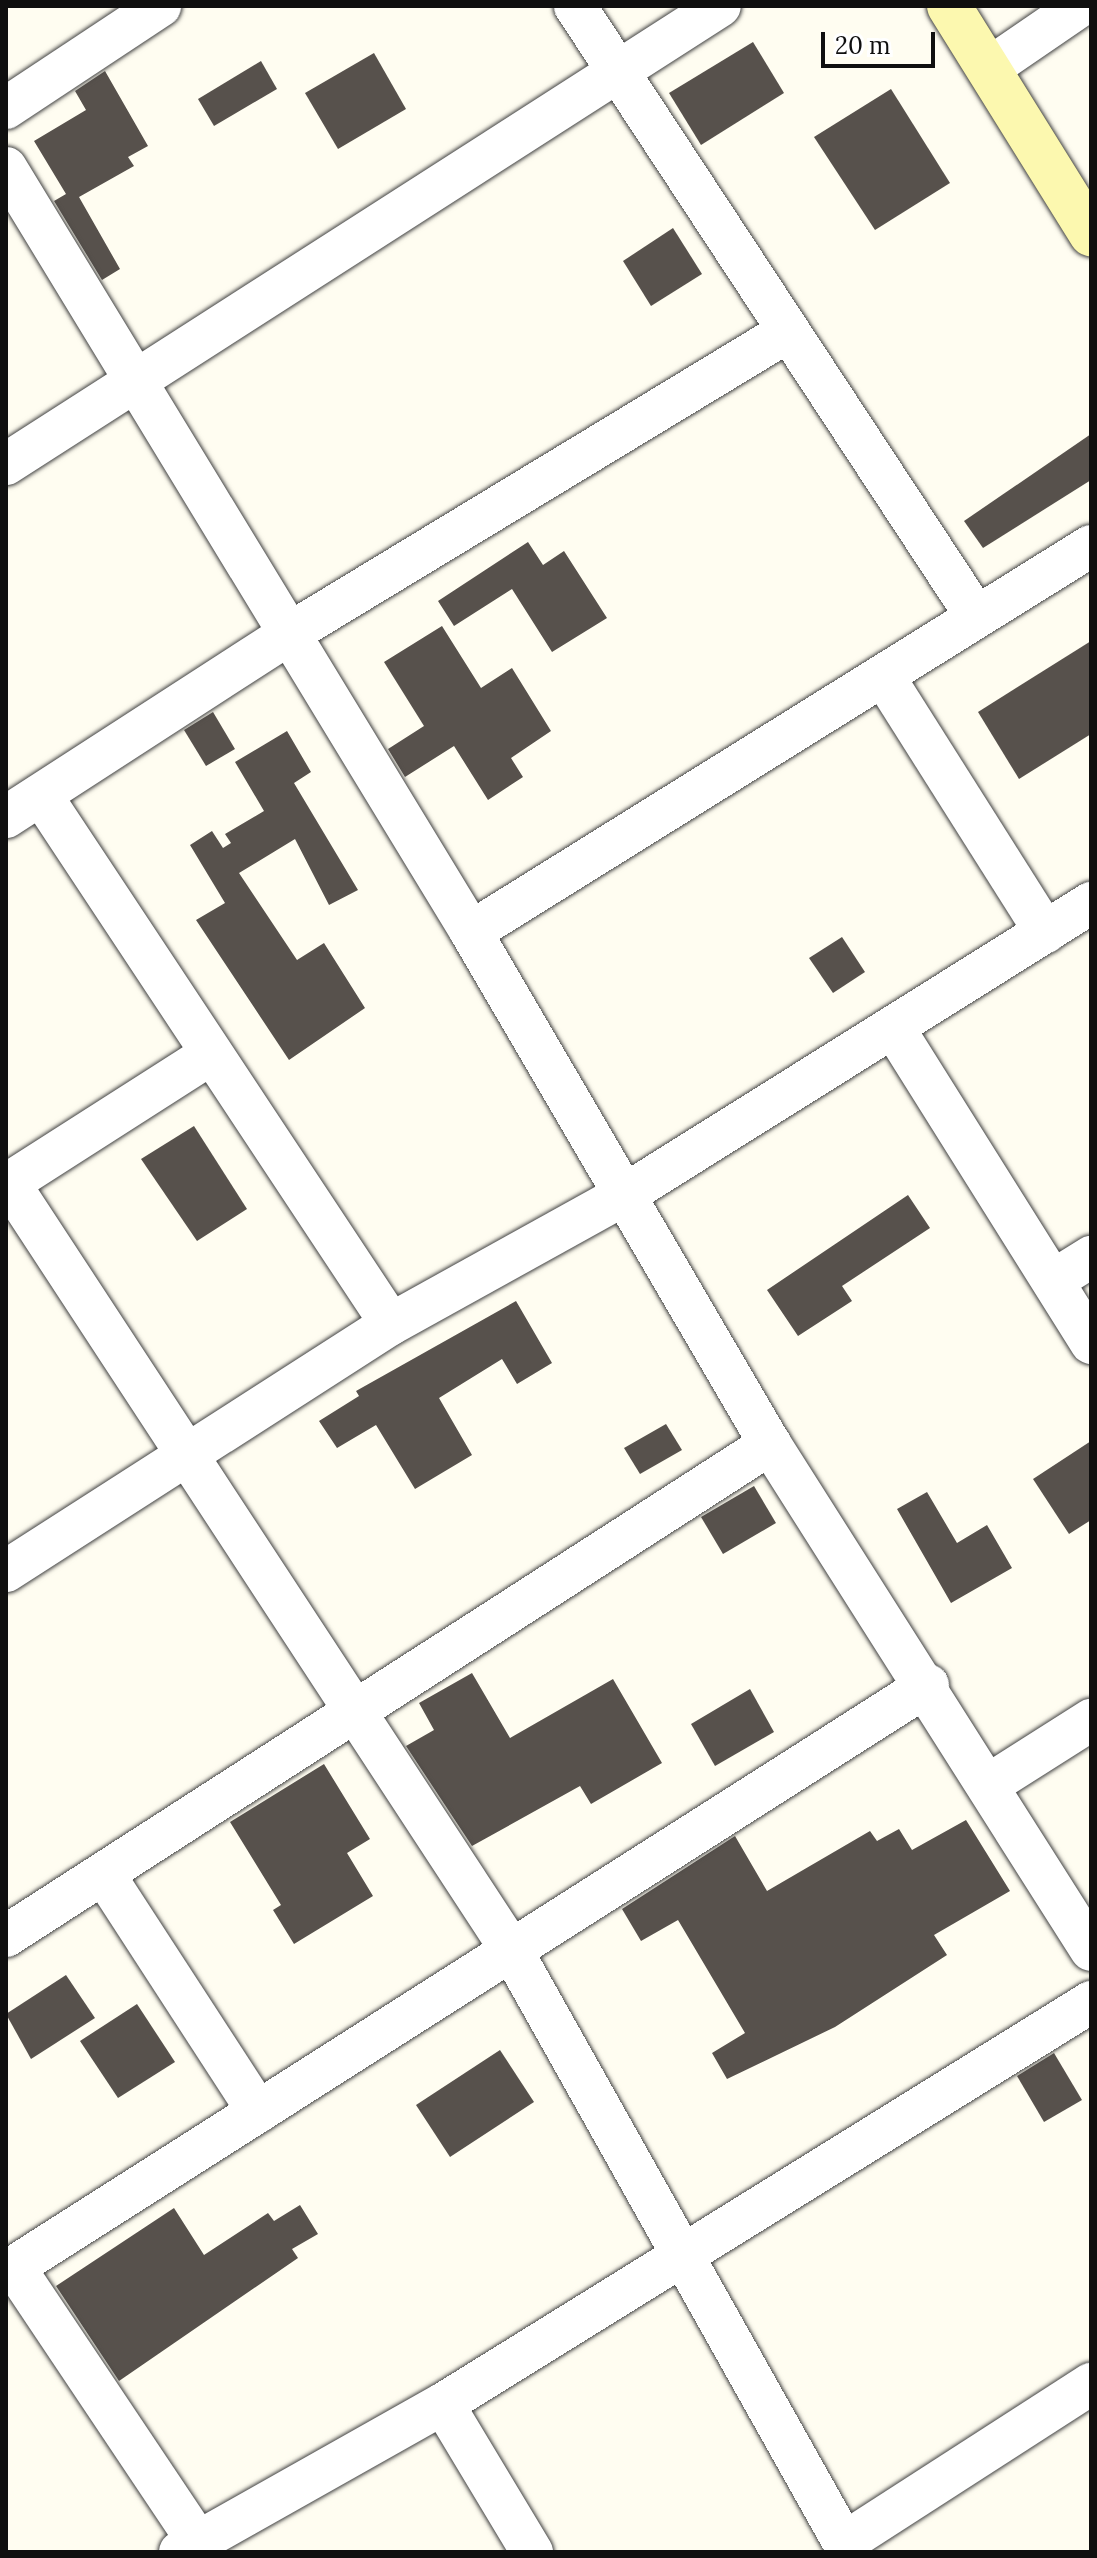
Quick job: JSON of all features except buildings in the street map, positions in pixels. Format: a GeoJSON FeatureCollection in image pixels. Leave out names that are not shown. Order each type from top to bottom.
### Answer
{"type":"FeatureCollection","features":[{"type":"Feature","properties":{"kind":"street"},"geometry":{"type":"LineString","coordinates":[[6,108],[160,6]]}},
{"type":"Feature","properties":{"kind":"street"},"geometry":{"type":"LineString","coordinates":[[575,6],[620,66],[787,332],[976,616]]}},
{"type":"Feature","properties":{"kind":"street"},"geometry":{"type":"LineString","coordinates":[[6,464],[137,382],[620,66],[720,6]]}},
{"type":"Feature","properties":{"kind":"street"},"geometry":{"type":"LineString","coordinates":[[949,6],[1091,234]]}},
{"type":"Feature","properties":{"kind":"street"},"geometry":{"type":"LineString","coordinates":[[988,69],[1080,6]]}},
{"type":"Feature","properties":{"kind":"street"},"geometry":{"type":"LineString","coordinates":[[6,168],[287,635],[471,932],[770,1444],[928,1685],[1091,1950]]}},
{"type":"Feature","properties":{"kind":"street"},"geometry":{"type":"LineString","coordinates":[[391,1324],[211,1054],[23,806],[287,635],[787,332]]}},
{"type":"Feature","properties":{"kind":"street"},"geometry":{"type":"LineString","coordinates":[[471,932],[1091,546]]}},
{"type":"Feature","properties":{"kind":"street"},"geometry":{"type":"LineString","coordinates":[[884,677],[1045,932]]}},
{"type":"Feature","properties":{"kind":"street"},"geometry":{"type":"LineString","coordinates":[[6,1571],[391,1324],[626,1194],[1091,903]]}},
{"type":"Feature","properties":{"kind":"street"},"geometry":{"type":"LineString","coordinates":[[893,1027],[1091,1343]]}},
{"type":"Feature","properties":{"kind":"street"},"geometry":{"type":"LineString","coordinates":[[211,1054],[8,1184],[190,1453],[354,1714],[512,1951],[679,2257],[846,2548],[1091,2384]]}},
{"type":"Feature","properties":{"kind":"street"},"geometry":{"type":"LineString","coordinates":[[1054,1280],[1091,1257]]}},
{"type":"Feature","properties":{"kind":"street"},"geometry":{"type":"LineString","coordinates":[[6,1936],[105,1876],[770,1444]]}},
{"type":"Feature","properties":{"kind":"street"},"geometry":{"type":"LineString","coordinates":[[928,1685],[10,2270],[195,2549],[443,2404],[1091,2002]]}},
{"type":"Feature","properties":{"kind":"street"},"geometry":{"type":"LineString","coordinates":[[990,1784],[1091,1720]]}},
{"type":"Feature","properties":{"kind":"street"},"geometry":{"type":"LineString","coordinates":[[105,1876],[258,2112]]}},
{"type":"Feature","properties":{"kind":"street"},"geometry":{"type":"LineString","coordinates":[[443,2404],[532,2552]]}}]}
